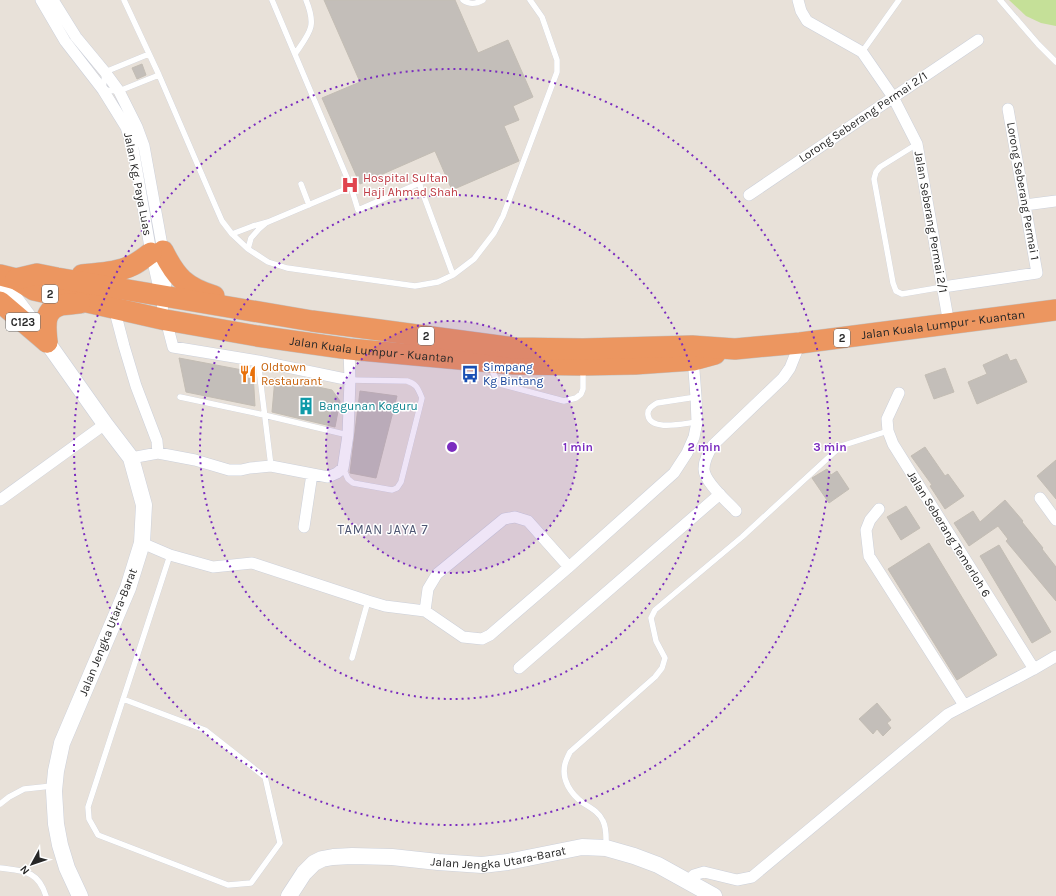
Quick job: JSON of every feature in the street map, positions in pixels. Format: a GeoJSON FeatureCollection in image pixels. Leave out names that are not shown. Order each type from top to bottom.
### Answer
{"type":"FeatureCollection","features":[{"type":"Feature","properties":{"kind":"highway"},"geometry":{"type":"LineString","coordinates":[[57,278],[110,272],[123,269],[134,265],[157,252],[190,287],[202,293],[267,314]]}},
{"type":"Feature","properties":{"kind":"highway","name":"Jalan Kuala Lumpur - Kuantan"},"geometry":{"type":"LineString","coordinates":[[5,278],[37,274],[312,321],[514,348],[692,353]]}},
{"type":"Feature","properties":{"kind":"highway","name":"Jalan Kuala Lumpur - Kuantan"},"geometry":{"type":"LineString","coordinates":[[5,278],[34,290],[164,319],[256,336],[349,349],[513,364],[635,364],[692,353],[800,343],[1056,310]]}},
{"type":"Feature","properties":{"kind":"highway","name":"C123"},"geometry":{"type":"LineString","coordinates":[[0,302],[47,342]]}},
{"type":"Feature","properties":{"kind":"highway","name":"C123"},"geometry":{"type":"LineString","coordinates":[[47,342],[46,322],[48,315],[53,309],[60,305],[87,302]]}},
{"type":"Feature","properties":{"kind":"street","name":"Jalan Kg. Paya Luas"},"geometry":{"type":"LineString","coordinates":[[41,0],[65,42],[103,90],[126,126],[133,148],[157,252]]}},
{"type":"Feature","properties":{"kind":"street","name":"Jalan Kg. Paya Luas"},"geometry":{"type":"LineString","coordinates":[[53,0],[76,37],[119,91],[137,127],[144,146],[157,252],[158,284],[163,296],[164,319],[173,347],[258,361]]}},
{"type":"Feature","properties":{"kind":"street","name":"Jalan Seberang Permai 2/1"},"geometry":{"type":"LineString","coordinates":[[798,0],[801,11],[807,21],[862,52],[893,97],[917,144],[949,324]]}},
{"type":"Feature","properties":{"kind":"street","name":"Lorong Seberang Permai 2/1"},"geometry":{"type":"LineString","coordinates":[[749,195],[978,40]]}},
{"type":"Feature","properties":{"kind":"street","name":"Lorong Seberang Permai 1"},"geometry":{"type":"LineString","coordinates":[[943,287],[1037,273],[1008,109]]}},
{"type":"Feature","properties":{"kind":"street"},"geometry":{"type":"LineString","coordinates":[[1025,205],[1056,201]]}},
{"type":"Feature","properties":{"kind":"street","name":"Jalan Jengka Utara-Barat"},"geometry":{"type":"LineString","coordinates":[[5,278],[47,342],[131,458],[144,505],[142,543],[128,588],[62,743],[56,771],[54,785],[55,812],[60,845],[67,868],[80,896]]}},
{"type":"Feature","properties":{"kind":"street"},"geometry":{"type":"LineString","coordinates":[[114,308],[136,386],[157,441],[158,453]]}},
{"type":"Feature","properties":{"kind":"street"},"geometry":{"type":"LineString","coordinates":[[736,511],[709,483],[704,470],[705,458],[713,446],[783,378],[790,368],[800,343]]}},
{"type":"Feature","properties":{"kind":"street"},"geometry":{"type":"LineString","coordinates":[[131,458],[158,453],[195,460],[229,470],[271,466],[328,477],[337,473],[343,468],[348,435],[350,380],[349,349]]}},
{"type":"Feature","properties":{"kind":"street"},"geometry":{"type":"LineString","coordinates":[[142,543],[170,554],[213,567],[252,563],[385,606],[425,611],[464,637],[482,639],[490,635],[569,567],[674,473],[688,453],[694,437],[696,422],[696,397],[692,353]]}},
{"type":"Feature","properties":{"kind":"street"},"geometry":{"type":"LineString","coordinates":[[258,361],[350,380]]}},
{"type":"Feature","properties":{"kind":"street","name":"Jalan Seberang Temerloh 6"},"geometry":{"type":"LineString","coordinates":[[899,393],[887,419],[888,431],[892,444],[1034,669]]}},
{"type":"Feature","properties":{"kind":"street"},"geometry":{"type":"LineString","coordinates":[[0,486],[3,498],[105,424]]}},
{"type":"Feature","properties":{"kind":"street"},"geometry":{"type":"LineString","coordinates":[[304,528],[312,474]]}},
{"type":"Feature","properties":{"kind":"street"},"geometry":{"type":"LineString","coordinates":[[519,668],[720,494]]}},
{"type":"Feature","properties":{"kind":"street"},"geometry":{"type":"LineString","coordinates":[[1040,498],[1056,520]]}},
{"type":"Feature","properties":{"kind":"street"},"geometry":{"type":"LineString","coordinates":[[879,509],[870,520],[866,530],[869,556],[964,705]]}},
{"type":"Feature","properties":{"kind":"street"},"geometry":{"type":"LineString","coordinates":[[425,611],[428,589],[438,574],[504,519],[515,517],[528,521],[569,567]]}},
{"type":"Feature","properties":{"kind":"street"},"geometry":{"type":"LineString","coordinates":[[688,881],[694,875],[704,872],[737,880],[752,877],[948,714],[1056,656]]}},
{"type":"Feature","properties":{"kind":"street","name":"Jalan Jengka Utara-Barat"},"geometry":{"type":"LineString","coordinates":[[289,896],[304,872],[314,863],[322,859],[333,857],[392,857],[482,865],[508,862],[582,847],[606,848],[634,856],[658,865],[714,896]]}},
{"type":"Feature","properties":{"kind":"lane"},"geometry":{"type":"LineString","coordinates":[[124,0],[150,54],[214,205],[222,221],[232,234],[248,249],[268,262],[287,268],[415,286],[438,282],[453,275],[474,259],[494,233],[503,216],[557,72],[557,60],[550,38],[542,17],[530,0]]}},
{"type":"Feature","properties":{"kind":"lane"},"geometry":{"type":"LineString","coordinates":[[272,0],[351,187],[358,210],[438,174]]}},
{"type":"Feature","properties":{"kind":"lane"},"geometry":{"type":"LineString","coordinates":[[295,54],[310,32],[310,12],[306,0]]}},
{"type":"Feature","properties":{"kind":"lane"},"geometry":{"type":"LineString","coordinates":[[463,0],[470,4],[479,1]]}},
{"type":"Feature","properties":{"kind":"lane"},"geometry":{"type":"LineString","coordinates":[[862,52],[899,0]]}},
{"type":"Feature","properties":{"kind":"lane"},"geometry":{"type":"LineString","coordinates":[[1000,0],[1038,44],[1056,62]]}},
{"type":"Feature","properties":{"kind":"lane"},"geometry":{"type":"LineString","coordinates":[[150,54],[105,72],[103,90],[119,91],[159,75]]}},
{"type":"Feature","properties":{"kind":"lane"},"geometry":{"type":"LineString","coordinates":[[917,144],[880,167],[876,172],[874,179],[893,283],[896,291],[902,294],[943,287]]}},
{"type":"Feature","properties":{"kind":"lane"},"geometry":{"type":"LineString","coordinates":[[419,183],[453,275]]}},
{"type":"Feature","properties":{"kind":"lane"},"geometry":{"type":"LineString","coordinates":[[300,184],[309,205]]}},
{"type":"Feature","properties":{"kind":"lane"},"geometry":{"type":"LineString","coordinates":[[232,234],[268,222],[351,187]]}},
{"type":"Feature","properties":{"kind":"lane"},"geometry":{"type":"LineString","coordinates":[[248,249],[251,238],[268,222]]}},
{"type":"Feature","properties":{"kind":"lane"},"geometry":{"type":"LineString","coordinates":[[258,361],[271,466]]}},
{"type":"Feature","properties":{"kind":"lane"},"geometry":{"type":"LineString","coordinates":[[490,362],[493,373],[500,384],[564,401],[576,398],[581,394],[583,389],[583,365]]}},
{"type":"Feature","properties":{"kind":"lane"},"geometry":{"type":"LineString","coordinates":[[343,468],[348,479],[353,483],[392,490],[397,488],[401,482],[422,398],[414,383],[407,381],[350,380]]}},
{"type":"Feature","properties":{"kind":"lane"},"geometry":{"type":"LineString","coordinates":[[180,397],[348,435]]}},
{"type":"Feature","properties":{"kind":"lane"},"geometry":{"type":"LineString","coordinates":[[696,397],[656,403],[648,411],[648,417],[651,422],[662,426],[696,422]]}},
{"type":"Feature","properties":{"kind":"lane"},"geometry":{"type":"LineString","coordinates":[[606,848],[606,832],[604,822],[598,812],[577,798],[568,788],[564,776],[565,764],[570,752],[655,677],[662,668],[665,658],[656,641],[651,618],[655,610],[742,537],[841,446],[888,431]]}},
{"type":"Feature","properties":{"kind":"lane"},"geometry":{"type":"LineString","coordinates":[[123,699],[205,730],[266,777],[280,843],[251,883],[228,885],[98,835],[89,819],[88,807],[123,699],[170,554]]}},
{"type":"Feature","properties":{"kind":"lane"},"geometry":{"type":"LineString","coordinates":[[352,658],[368,601]]}},
{"type":"Feature","properties":{"kind":"lane"},"geometry":{"type":"LineString","coordinates":[[0,804],[24,789],[54,785]]}},
{"type":"Feature","properties":{"kind":"lane"},"geometry":{"type":"LineString","coordinates":[[0,868],[25,872],[33,875],[40,882],[46,896]]}},
{"type":"Feature","properties":{"kind":"green space"},"geometry":{"type":"Polygon","coordinates":[[[1009,0],[1056,0],[1056,26],[1041,23],[1026,16],[1009,0]]]}},
{"type":"Feature","properties":{"kind":"building"},"geometry":{"type":"Polygon","coordinates":[[[324,0],[455,0],[478,53],[508,40],[533,97],[513,106],[519,120],[504,126],[519,161],[452,190],[435,151],[360,184],[322,98],[360,82],[324,0]]]}},
{"type":"Feature","properties":{"kind":"building"},"geometry":{"type":"Polygon","coordinates":[[[142,64],[146,75],[137,79],[132,68],[142,64]]]}},
{"type":"Feature","properties":{"kind":"building"},"geometry":{"type":"Polygon","coordinates":[[[1007,354],[1010,361],[1016,359],[1027,382],[977,404],[968,382],[987,374],[983,365],[1007,354]]]}},
{"type":"Feature","properties":{"kind":"building"},"geometry":{"type":"Polygon","coordinates":[[[179,358],[253,372],[255,406],[186,392],[179,358]]]}},
{"type":"Feature","properties":{"kind":"building"},"geometry":{"type":"Polygon","coordinates":[[[945,368],[954,392],[934,399],[925,375],[945,368]]]}},
{"type":"Feature","properties":{"kind":"building","name":"Bangunan Koguru"},"geometry":{"type":"Polygon","coordinates":[[[275,378],[332,390],[340,401],[335,427],[272,412],[275,378]]]}},
{"type":"Feature","properties":{"kind":"building"},"geometry":{"type":"Polygon","coordinates":[[[360,391],[397,396],[376,478],[350,473],[360,391]]]}},
{"type":"Feature","properties":{"kind":"building"},"geometry":{"type":"Polygon","coordinates":[[[925,447],[945,476],[948,474],[964,496],[945,509],[930,486],[932,485],[911,456],[925,447]]]}},
{"type":"Feature","properties":{"kind":"building"},"geometry":{"type":"Polygon","coordinates":[[[1056,460],[1056,499],[1037,476],[1056,460]]]}},
{"type":"Feature","properties":{"kind":"building"},"geometry":{"type":"Polygon","coordinates":[[[827,469],[831,475],[837,471],[849,489],[829,503],[812,478],[827,469]]]}},
{"type":"Feature","properties":{"kind":"building"},"geometry":{"type":"Polygon","coordinates":[[[1005,500],[1023,521],[1022,522],[1056,567],[1056,601],[1006,541],[1008,539],[998,526],[969,546],[954,523],[973,511],[980,522],[1005,500]]]}},
{"type":"Feature","properties":{"kind":"building"},"geometry":{"type":"Polygon","coordinates":[[[906,506],[920,528],[901,540],[887,517],[906,506]]]}},
{"type":"Feature","properties":{"kind":"building"},"geometry":{"type":"Polygon","coordinates":[[[929,543],[997,655],[957,680],[888,569],[929,543]]]}},
{"type":"Feature","properties":{"kind":"building"},"geometry":{"type":"Polygon","coordinates":[[[999,545],[1051,632],[1032,643],[980,556],[999,545]]]}},
{"type":"Feature","properties":{"kind":"building"},"geometry":{"type":"Polygon","coordinates":[[[877,703],[891,720],[887,723],[891,728],[883,736],[877,729],[873,734],[859,719],[877,703]]]}},
{"type":"Feature","properties":{"kind":"place","name":"Hospital Sultan Haji Ahmad Shah"},"geometry":{"type":"Point","coordinates":[350,185]}},
{"type":"Feature","properties":{"kind":"place","name":"Oldtown Restaurant"},"geometry":{"type":"Point","coordinates":[248,374]}},
{"type":"Feature","properties":{"kind":"place","name":"Simpang Kg Bintang"},"geometry":{"type":"Point","coordinates":[470,374]}},
{"type":"Feature","properties":{"kind":"place","name":"Bangunan Koguru"},"geometry":{"type":"Point","coordinates":[306,406]}},
{"type":"Feature","properties":{"kind":"district","name":"TAMAN JAYA 7"},"geometry":{"type":"Point","coordinates":[383,529]}}]}
